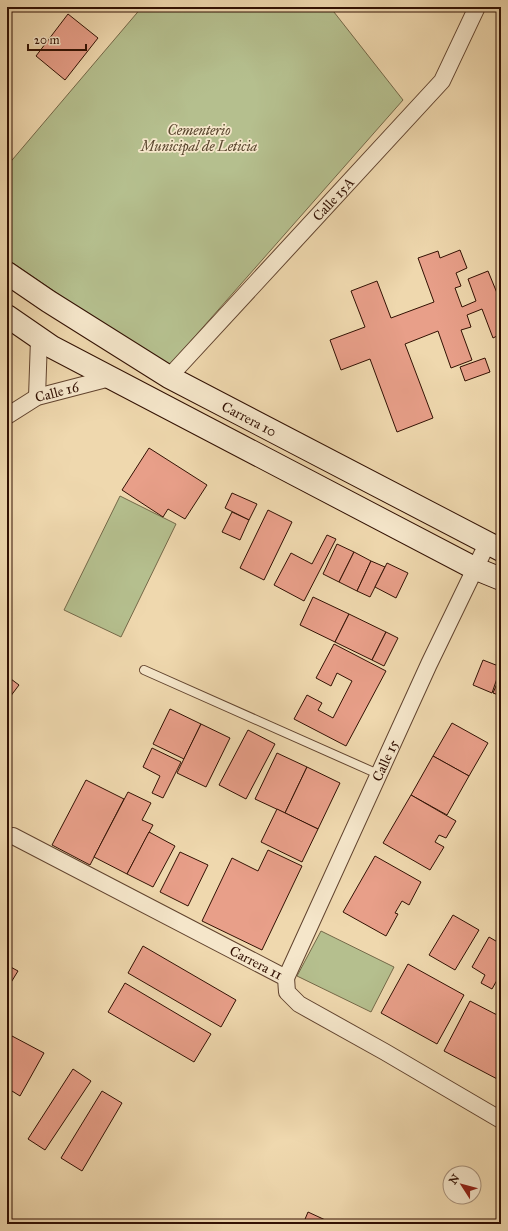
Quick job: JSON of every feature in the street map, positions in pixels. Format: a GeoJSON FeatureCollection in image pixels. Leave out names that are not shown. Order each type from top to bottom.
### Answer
{"type":"FeatureCollection","features":[{"type":"Feature","properties":{"kind":"main road","name":"Carrera 10"},"geometry":{"type":"LineString","coordinates":[[7,273],[48,301],[169,377],[494,547]]}},
{"type":"Feature","properties":{"kind":"main road","name":"Carrera 10"},"geometry":{"type":"LineString","coordinates":[[7,316],[52,348],[474,568],[501,579]]}},
{"type":"Feature","properties":{"kind":"street","name":"Calle 15A"},"geometry":{"type":"LineString","coordinates":[[169,377],[442,81],[477,7]]}},
{"type":"Feature","properties":{"kind":"street"},"geometry":{"type":"LineString","coordinates":[[37,397],[39,339]]}},
{"type":"Feature","properties":{"kind":"street","name":"Calle 16"},"geometry":{"type":"LineString","coordinates":[[7,416],[37,397],[110,378]]}},
{"type":"Feature","properties":{"kind":"street","name":"Calle 15"},"geometry":{"type":"LineString","coordinates":[[286,978],[378,774],[474,568],[494,547]]}},
{"type":"Feature","properties":{"kind":"street","name":"Carrera 11"},"geometry":{"type":"LineString","coordinates":[[14,836],[286,978],[287,992],[299,1004],[386,1052],[501,1120]]}},
{"type":"Feature","properties":{"kind":"lane"},"geometry":{"type":"LineString","coordinates":[[144,670],[378,774]]}},
{"type":"Feature","properties":{"kind":"green space","name":"Cementerio Municipal de Leticia"},"geometry":{"type":"Polygon","coordinates":[[[142,7],[330,7],[403,100],[167,368],[7,259],[7,166],[142,7]]]}},
{"type":"Feature","properties":{"kind":"green space"},"geometry":{"type":"Polygon","coordinates":[[[120,496],[176,524],[121,637],[64,610],[120,496]]]}},
{"type":"Feature","properties":{"kind":"green space"},"geometry":{"type":"Polygon","coordinates":[[[321,931],[394,967],[371,1012],[297,976],[321,931]]]}},
{"type":"Feature","properties":{"kind":"building"},"geometry":{"type":"Polygon","coordinates":[[[68,14],[98,38],[65,80],[36,56],[68,14]]]}},
{"type":"Feature","properties":{"kind":"building"},"geometry":{"type":"Polygon","coordinates":[[[460,250],[467,268],[456,273],[461,286],[455,288],[462,307],[476,301],[468,279],[488,271],[497,293],[501,291],[501,304],[498,305],[501,313],[501,334],[493,338],[482,309],[467,315],[471,327],[461,330],[472,360],[451,368],[438,331],[405,344],[433,418],[397,432],[370,359],[341,370],[330,340],[365,327],[351,291],[377,281],[391,318],[434,302],[418,258],[438,251],[440,258],[460,250]]]}},
{"type":"Feature","properties":{"kind":"building"},"geometry":{"type":"Polygon","coordinates":[[[485,358],[490,372],[465,381],[460,367],[485,358]]]}},
{"type":"Feature","properties":{"kind":"building"},"geometry":{"type":"Polygon","coordinates":[[[149,448],[207,485],[185,519],[168,509],[163,517],[122,490],[149,448]]]}},
{"type":"Feature","properties":{"kind":"building"},"geometry":{"type":"Polygon","coordinates":[[[232,493],[257,504],[249,520],[225,508],[232,493]]]}},
{"type":"Feature","properties":{"kind":"building"},"geometry":{"type":"Polygon","coordinates":[[[268,510],[292,522],[264,580],[240,568],[268,510]]]}},
{"type":"Feature","properties":{"kind":"building"},"geometry":{"type":"Polygon","coordinates":[[[232,512],[249,520],[240,540],[222,532],[232,512]]]}},
{"type":"Feature","properties":{"kind":"building"},"geometry":{"type":"Polygon","coordinates":[[[327,535],[336,539],[304,601],[274,585],[291,553],[312,564],[327,535]]]}},
{"type":"Feature","properties":{"kind":"building"},"geometry":{"type":"Polygon","coordinates":[[[337,544],[354,552],[339,582],[323,574],[337,544]]]}},
{"type":"Feature","properties":{"kind":"building"},"geometry":{"type":"Polygon","coordinates":[[[354,552],[371,561],[357,591],[339,582],[354,552]]]}},
{"type":"Feature","properties":{"kind":"building"},"geometry":{"type":"Polygon","coordinates":[[[371,561],[385,567],[370,597],[357,591],[371,561]]]}},
{"type":"Feature","properties":{"kind":"building"},"geometry":{"type":"Polygon","coordinates":[[[387,563],[408,573],[396,598],[375,587],[387,563]]]}},
{"type":"Feature","properties":{"kind":"building"},"geometry":{"type":"Polygon","coordinates":[[[313,597],[349,614],[335,642],[300,625],[313,597]]]}},
{"type":"Feature","properties":{"kind":"building"},"geometry":{"type":"Polygon","coordinates":[[[349,614],[386,632],[372,660],[335,642],[349,614]]]}},
{"type":"Feature","properties":{"kind":"building"},"geometry":{"type":"Polygon","coordinates":[[[386,632],[398,638],[384,666],[372,660],[386,632]]]}},
{"type":"Feature","properties":{"kind":"building"},"geometry":{"type":"Polygon","coordinates":[[[334,644],[386,671],[346,746],[294,719],[307,695],[322,703],[318,710],[333,718],[352,681],[337,673],[331,686],[316,678],[334,644]]]}},
{"type":"Feature","properties":{"kind":"building"},"geometry":{"type":"Polygon","coordinates":[[[483,660],[501,667],[492,693],[473,685],[483,660]]]}},
{"type":"Feature","properties":{"kind":"building"},"geometry":{"type":"Polygon","coordinates":[[[501,674],[501,696],[493,693],[501,674]]]}},
{"type":"Feature","properties":{"kind":"building"},"geometry":{"type":"Polygon","coordinates":[[[7,676],[19,685],[7,701],[7,676]]]}},
{"type":"Feature","properties":{"kind":"building"},"geometry":{"type":"Polygon","coordinates":[[[170,709],[201,724],[184,759],[153,744],[170,709]]]}},
{"type":"Feature","properties":{"kind":"building"},"geometry":{"type":"Polygon","coordinates":[[[452,723],[488,743],[469,776],[433,756],[452,723]]]}},
{"type":"Feature","properties":{"kind":"building"},"geometry":{"type":"Polygon","coordinates":[[[201,724],[230,738],[206,787],[177,773],[201,724]]]}},
{"type":"Feature","properties":{"kind":"building"},"geometry":{"type":"Polygon","coordinates":[[[248,730],[275,744],[246,799],[219,785],[248,730]]]}},
{"type":"Feature","properties":{"kind":"building"},"geometry":{"type":"Polygon","coordinates":[[[152,748],[181,762],[163,798],[152,793],[160,776],[143,767],[152,748]]]}},
{"type":"Feature","properties":{"kind":"building"},"geometry":{"type":"Polygon","coordinates":[[[277,753],[307,767],[285,813],[255,799],[277,753]]]}},
{"type":"Feature","properties":{"kind":"building"},"geometry":{"type":"Polygon","coordinates":[[[433,756],[469,776],[447,815],[411,795],[433,756]]]}},
{"type":"Feature","properties":{"kind":"building"},"geometry":{"type":"Polygon","coordinates":[[[307,767],[340,783],[318,829],[285,813],[307,767]]]}},
{"type":"Feature","properties":{"kind":"building"},"geometry":{"type":"Polygon","coordinates":[[[86,780],[124,799],[90,865],[52,845],[86,780]]]}},
{"type":"Feature","properties":{"kind":"building"},"geometry":{"type":"Polygon","coordinates":[[[128,792],[151,803],[142,820],[153,825],[127,874],[94,857],[128,792]]]}},
{"type":"Feature","properties":{"kind":"building"},"geometry":{"type":"Polygon","coordinates":[[[411,795],[456,821],[446,838],[439,835],[435,842],[444,847],[430,870],[383,843],[411,795]]]}},
{"type":"Feature","properties":{"kind":"building"},"geometry":{"type":"Polygon","coordinates":[[[277,809],[318,829],[302,862],[261,842],[277,809]]]}},
{"type":"Feature","properties":{"kind":"building"},"geometry":{"type":"Polygon","coordinates":[[[149,832],[175,846],[153,887],[127,874],[149,832]]]}},
{"type":"Feature","properties":{"kind":"building"},"geometry":{"type":"Polygon","coordinates":[[[268,850],[302,866],[262,950],[202,921],[232,858],[258,871],[268,850]]]}},
{"type":"Feature","properties":{"kind":"building"},"geometry":{"type":"Polygon","coordinates":[[[180,852],[208,865],[188,906],[160,892],[180,852]]]}},
{"type":"Feature","properties":{"kind":"building"},"geometry":{"type":"Polygon","coordinates":[[[375,856],[421,882],[409,905],[402,901],[395,913],[398,914],[386,936],[343,912],[375,856]]]}},
{"type":"Feature","properties":{"kind":"building"},"geometry":{"type":"Polygon","coordinates":[[[453,915],[479,930],[455,970],[429,955],[453,915]]]}},
{"type":"Feature","properties":{"kind":"building"},"geometry":{"type":"Polygon","coordinates":[[[489,937],[501,944],[501,973],[492,989],[481,983],[485,975],[472,967],[489,937]]]}},
{"type":"Feature","properties":{"kind":"building"},"geometry":{"type":"Polygon","coordinates":[[[143,946],[236,1000],[221,1027],[128,973],[143,946]]]}},
{"type":"Feature","properties":{"kind":"building"},"geometry":{"type":"Polygon","coordinates":[[[408,964],[464,995],[437,1044],[381,1013],[408,964]]]}},
{"type":"Feature","properties":{"kind":"building"},"geometry":{"type":"Polygon","coordinates":[[[7,965],[18,971],[7,989],[7,965]]]}},
{"type":"Feature","properties":{"kind":"building"},"geometry":{"type":"Polygon","coordinates":[[[125,983],[211,1034],[194,1062],[108,1012],[125,983]]]}},
{"type":"Feature","properties":{"kind":"building"},"geometry":{"type":"Polygon","coordinates":[[[470,1001],[501,1017],[501,1081],[444,1051],[470,1001]]]}},
{"type":"Feature","properties":{"kind":"building"},"geometry":{"type":"Polygon","coordinates":[[[12,1036],[44,1053],[20,1096],[7,1088],[7,1045],[12,1036]]]}},
{"type":"Feature","properties":{"kind":"building"},"geometry":{"type":"Polygon","coordinates":[[[73,1069],[91,1081],[45,1150],[28,1139],[73,1069]]]}},
{"type":"Feature","properties":{"kind":"building"},"geometry":{"type":"Polygon","coordinates":[[[102,1091],[122,1103],[82,1171],[61,1158],[102,1091]]]}},
{"type":"Feature","properties":{"kind":"building"},"geometry":{"type":"Polygon","coordinates":[[[308,1212],[334,1224],[303,1224],[308,1212]]]}}]}
